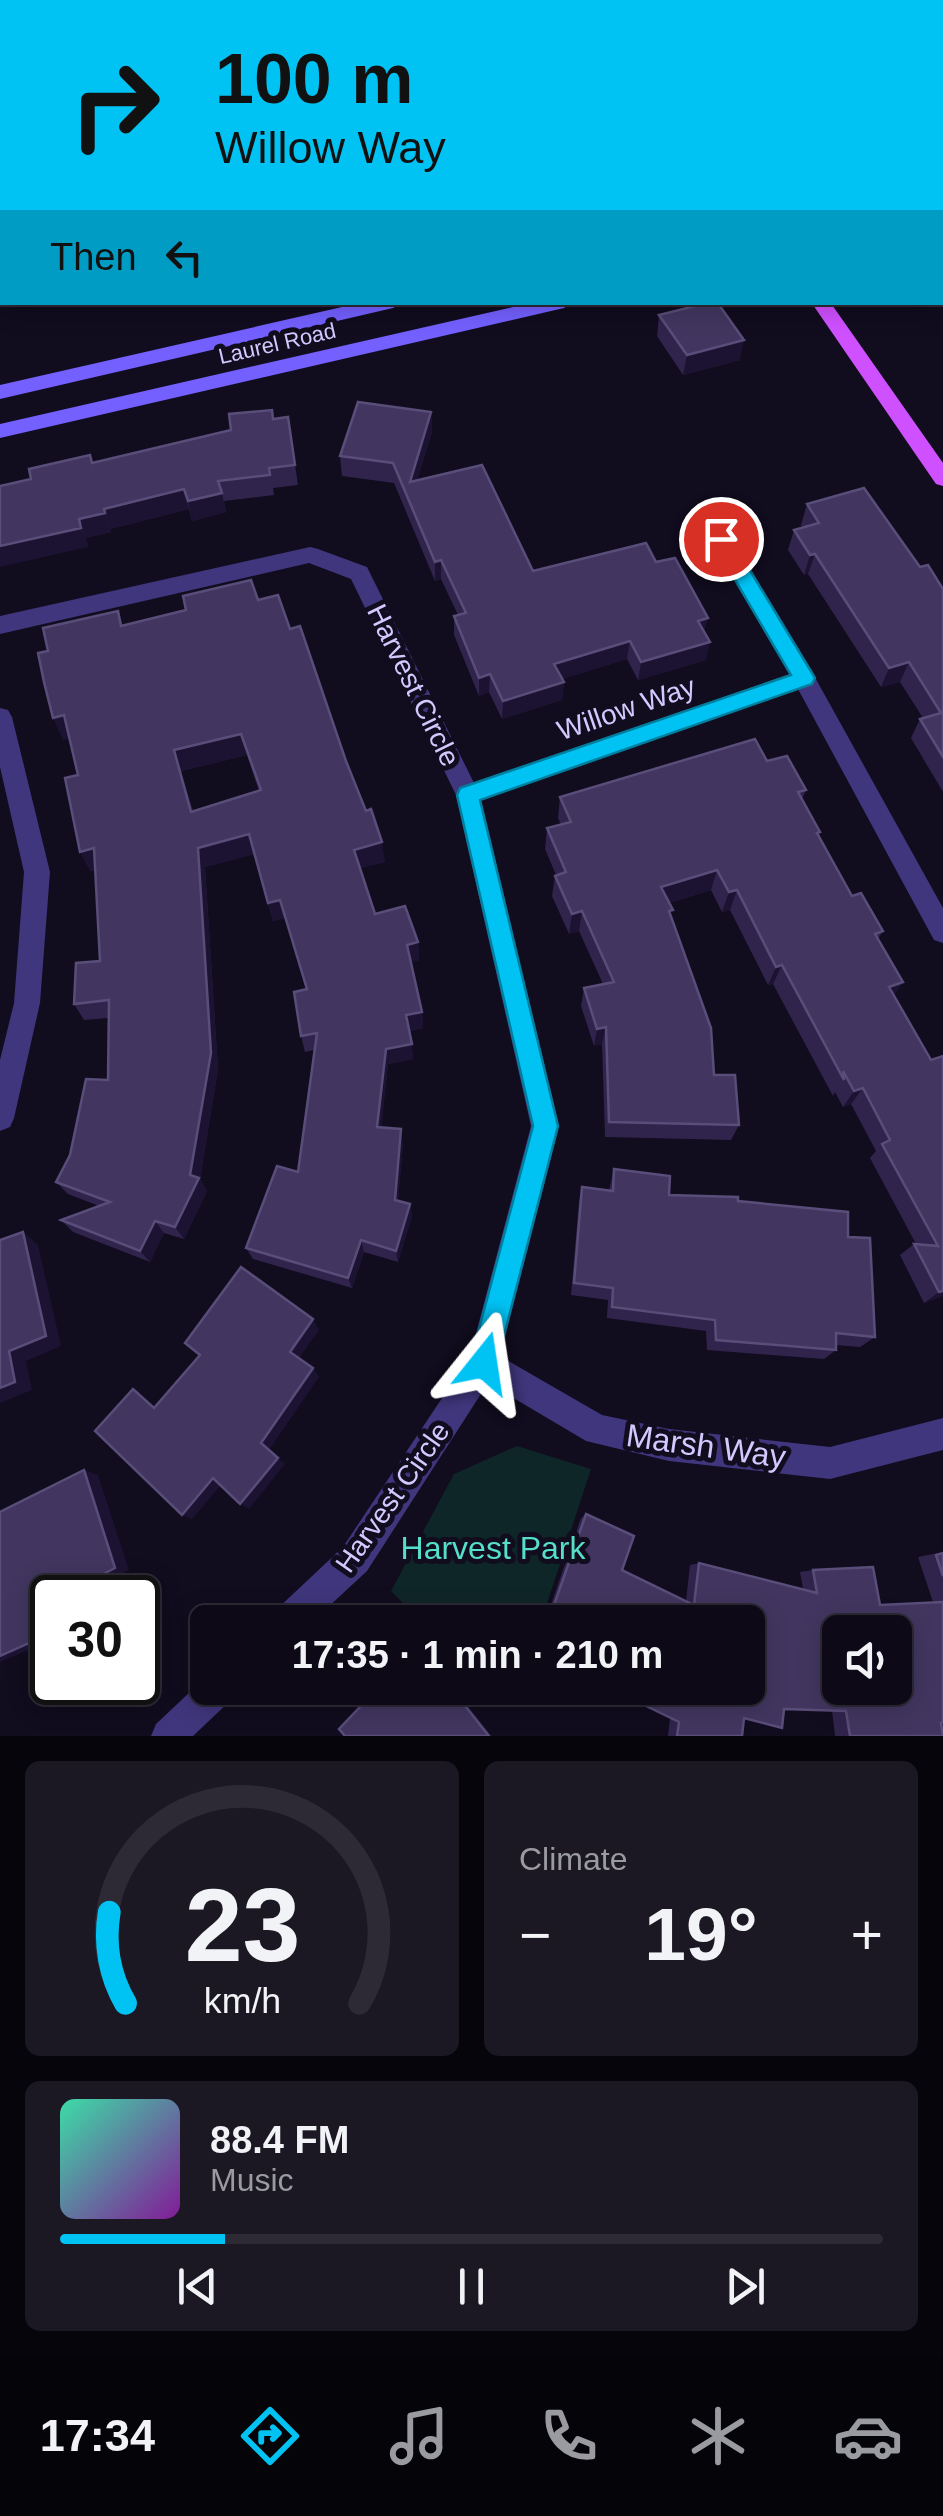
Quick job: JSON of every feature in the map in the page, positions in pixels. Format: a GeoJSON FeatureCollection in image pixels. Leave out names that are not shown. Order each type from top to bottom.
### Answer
{"type":"FeatureCollection","features":[{"type":"Feature","properties":{"kind":"main road","name":"Laurel Road"},"geometry":{"type":"LineString","coordinates":[[0,392],[381,305]]}},
{"type":"Feature","properties":{"kind":"main road","name":"Laurel Road"},"geometry":{"type":"LineString","coordinates":[[0,431],[551,305]]}},
{"type":"Feature","properties":{"kind":"main road"},"geometry":{"type":"LineString","coordinates":[[822,305],[943,479]]}},
{"type":"Feature","properties":{"kind":"street"},"geometry":{"type":"LineString","coordinates":[[721,539],[804,678],[943,932]]}},
{"type":"Feature","properties":{"kind":"street","name":"Harvest Circle"},"geometry":{"type":"LineString","coordinates":[[0,625],[310,556],[358,574],[468,795],[545,1126],[484,1363],[355,1559],[306,1605]]}},
{"type":"Feature","properties":{"kind":"street","name":"Willow Way"},"geometry":{"type":"LineString","coordinates":[[468,795],[804,678]]}},
{"type":"Feature","properties":{"kind":"street"},"geometry":{"type":"LineString","coordinates":[[0,718],[37,872],[27,1003],[0,1118]]}},
{"type":"Feature","properties":{"kind":"street","name":"Marsh Way"},"geometry":{"type":"LineString","coordinates":[[484,1363],[598,1430],[669,1445],[830,1463],[943,1434]]}},
{"type":"Feature","properties":{"kind":"street"},"geometry":{"type":"LineString","coordinates":[[168,1736],[201,1705]]}},
{"type":"Feature","properties":{"kind":"green space","name":"Harvest Park"},"geometry":{"type":"Polygon","coordinates":[[[517,1446],[591,1469],[547,1605],[405,1605],[391,1591],[454,1474],[517,1446]]]}},
{"type":"Feature","properties":{"kind":"building"},"geometry":{"type":"Polygon","coordinates":[[[699,305],[719,305],[744,340],[687,355],[659,315],[699,305]]]}},
{"type":"Feature","properties":{"kind":"building"},"geometry":{"type":"Polygon","coordinates":[[[358,402],[431,412],[410,482],[482,465],[533,571],[646,543],[656,562],[675,558],[708,618],[698,621],[710,642],[641,662],[630,641],[554,664],[564,682],[503,701],[490,674],[479,678],[454,616],[466,613],[441,560],[435,562],[393,463],[340,456],[358,402]]]}},
{"type":"Feature","properties":{"kind":"building"},"geometry":{"type":"Polygon","coordinates":[[[272,410],[273,419],[288,417],[295,465],[269,468],[270,475],[218,481],[222,493],[188,501],[184,489],[104,509],[105,513],[79,519],[81,528],[0,546],[0,486],[31,479],[29,469],[90,455],[92,463],[231,430],[229,414],[272,410]]]}},
{"type":"Feature","properties":{"kind":"building"},"geometry":{"type":"Polygon","coordinates":[[[864,488],[920,567],[928,565],[943,589],[943,757],[920,719],[941,713],[909,662],[889,668],[815,554],[810,555],[794,530],[819,523],[807,504],[864,488]]]}},
{"type":"Feature","properties":{"kind":"building"},"geometry":{"type":"Polygon","coordinates":[[[251,580],[258,600],[278,595],[290,629],[300,626],[346,761],[366,811],[371,809],[382,842],[354,850],[375,914],[405,906],[418,942],[407,945],[422,1012],[406,1015],[412,1044],[386,1049],[377,1127],[401,1129],[395,1200],[410,1204],[396,1251],[361,1240],[348,1278],[246,1248],[277,1166],[298,1172],[317,1033],[301,1036],[294,992],[307,989],[280,900],[268,903],[249,834],[198,848],[211,1053],[190,1175],[199,1178],[175,1227],[155,1221],[140,1251],[61,1220],[110,1202],[56,1182],[70,1155],[86,1079],[108,1080],[109,1000],[74,1004],[76,963],[100,961],[94,848],[80,852],[65,778],[78,775],[64,715],[53,718],[38,653],[48,651],[43,628],[118,611],[121,626],[186,610],[183,596],[251,580]],[[241,734],[174,750],[191,812],[261,790],[241,734]]]}},
{"type":"Feature","properties":{"kind":"building"},"geometry":{"type":"Polygon","coordinates":[[[755,739],[767,761],[787,756],[806,790],[798,792],[820,832],[817,833],[852,896],[861,893],[883,931],[875,934],[903,982],[889,987],[931,1060],[943,1056],[943,1291],[939,1292],[914,1244],[938,1246],[882,1144],[890,1140],[863,1088],[854,1091],[843,1071],[844,1080],[782,965],[776,967],[737,890],[729,892],[717,870],[661,887],[673,910],[669,911],[711,1028],[714,1075],[735,1075],[739,1125],[609,1122],[606,1027],[597,1029],[584,988],[614,982],[582,911],[572,914],[555,876],[566,872],[547,828],[571,822],[560,797],[755,739]]]}},
{"type":"Feature","properties":{"kind":"building"},"geometry":{"type":"Polygon","coordinates":[[[614,1169],[670,1176],[669,1195],[738,1197],[738,1201],[848,1212],[848,1237],[870,1238],[875,1337],[836,1333],[836,1350],[716,1340],[715,1320],[612,1307],[613,1288],[574,1283],[582,1187],[613,1191],[614,1169]]]}},
{"type":"Feature","properties":{"kind":"building"},"geometry":{"type":"Polygon","coordinates":[[[23,1232],[46,1336],[9,1351],[15,1382],[0,1388],[0,1240],[23,1232]]]}},
{"type":"Feature","properties":{"kind":"building"},"geometry":{"type":"Polygon","coordinates":[[[241,1267],[313,1319],[290,1352],[313,1368],[261,1443],[278,1458],[240,1504],[213,1478],[182,1515],[95,1431],[133,1389],[154,1408],[200,1355],[185,1343],[241,1267]]]}},
{"type":"Feature","properties":{"kind":"building"},"geometry":{"type":"Polygon","coordinates":[[[84,1470],[115,1568],[102,1575],[30,1575],[30,1646],[29,1643],[0,1656],[0,1512],[84,1470]]]}},
{"type":"Feature","properties":{"kind":"building"},"geometry":{"type":"Polygon","coordinates":[[[586,1514],[634,1536],[622,1570],[694,1605],[554,1605],[586,1514]]]}},
{"type":"Feature","properties":{"kind":"building"},"geometry":{"type":"Polygon","coordinates":[[[943,1553],[943,1576],[936,1555],[943,1553]]]}},
{"type":"Feature","properties":{"kind":"building"},"geometry":{"type":"Polygon","coordinates":[[[699,1563],[817,1593],[813,1570],[873,1567],[880,1605],[943,1602],[943,1736],[850,1736],[846,1711],[784,1709],[782,1728],[744,1718],[742,1736],[677,1736],[679,1722],[644,1705],[765,1705],[765,1605],[694,1605],[699,1563]]]}},
{"type":"Feature","properties":{"kind":"building"},"geometry":{"type":"Polygon","coordinates":[[[362,1705],[464,1705],[489,1736],[345,1736],[339,1729],[362,1705]]]}},
{"type":"Feature","properties":{"kind":"route"},"geometry":{"type":"LineString","coordinates":[[484,1363],[545,1126],[468,795],[804,678],[721,539]]}}]}
